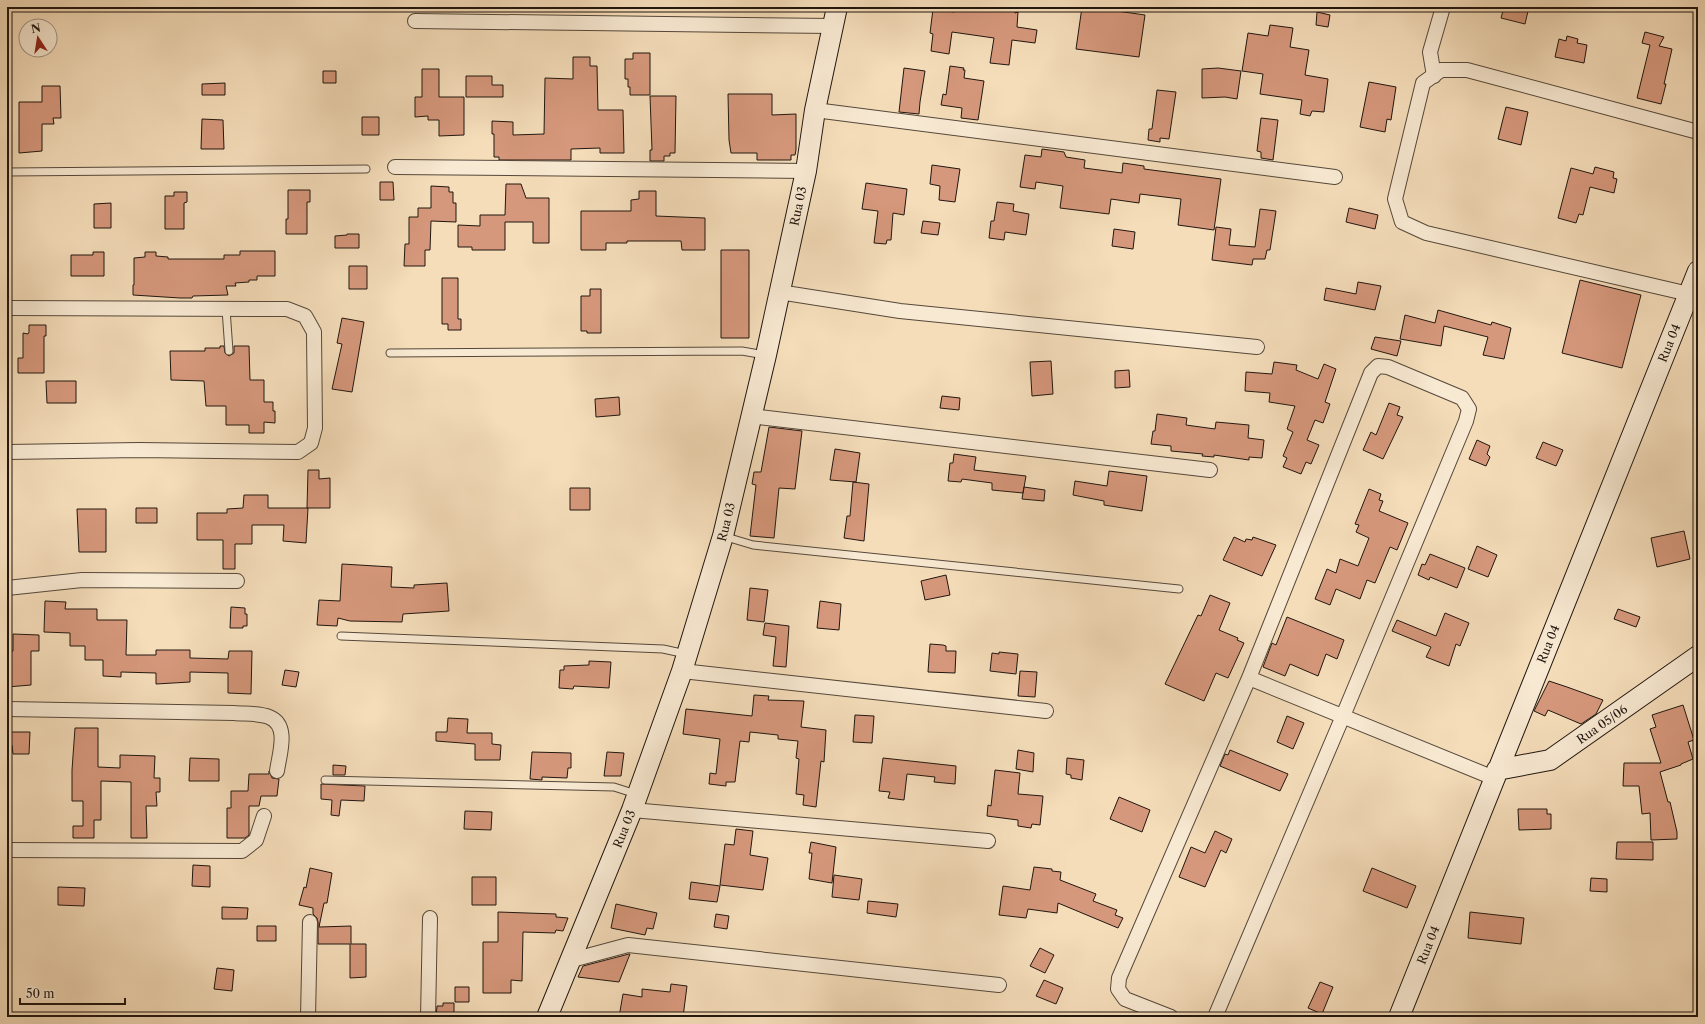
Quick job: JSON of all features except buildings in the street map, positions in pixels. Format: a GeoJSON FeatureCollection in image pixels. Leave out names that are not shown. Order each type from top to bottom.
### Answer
{"type":"FeatureCollection","features":[{"type":"Feature","properties":{"kind":"street","name":"Rua 03"},"geometry":{"type":"LineString","coordinates":[[547,1017],[572,960],[635,802],[684,662],[723,536],[750,416],[766,356],[806,171],[815,110],[837,7]]}},
{"type":"Feature","properties":{"kind":"street"},"geometry":{"type":"LineString","coordinates":[[1434,76],[1430,52],[1443,7]]}},
{"type":"Feature","properties":{"kind":"street"},"geometry":{"type":"LineString","coordinates":[[415,21],[832,26]]}},
{"type":"Feature","properties":{"kind":"street"},"geometry":{"type":"LineString","coordinates":[[1689,294],[1426,233],[1402,222],[1395,199],[1423,83],[1441,70],[1468,70],[1698,132]]}},
{"type":"Feature","properties":{"kind":"street"},"geometry":{"type":"LineString","coordinates":[[815,110],[1335,177]]}},
{"type":"Feature","properties":{"kind":"street"},"geometry":{"type":"LineString","coordinates":[[395,167],[806,171]]}},
{"type":"Feature","properties":{"kind":"street","name":"Rua 04"},"geometry":{"type":"LineString","coordinates":[[1399,1017],[1495,774],[1698,271]]}},
{"type":"Feature","properties":{"kind":"street"},"geometry":{"type":"LineString","coordinates":[[779,292],[900,311],[1257,347]]}},
{"type":"Feature","properties":{"kind":"street"},"geometry":{"type":"LineString","coordinates":[[7,308],[287,309],[304,316],[314,332],[315,428],[311,443],[298,452],[139,450],[7,452]]}},
{"type":"Feature","properties":{"kind":"street"},"geometry":{"type":"LineString","coordinates":[[1171,1017],[1125,999],[1118,989],[1119,978],[1249,678],[1371,373],[1378,366],[1388,367],[1462,398],[1469,409],[1466,421],[1215,1017]]}},
{"type":"Feature","properties":{"kind":"street"},"geometry":{"type":"LineString","coordinates":[[750,416],[1210,470]]}},
{"type":"Feature","properties":{"kind":"street"},"geometry":{"type":"LineString","coordinates":[[7,588],[82,580],[237,581]]}},
{"type":"Feature","properties":{"kind":"street","name":"Rua 05/06"},"geometry":{"type":"LineString","coordinates":[[1495,774],[1550,760],[1698,656]]}},
{"type":"Feature","properties":{"kind":"street"},"geometry":{"type":"LineString","coordinates":[[684,662],[1046,711]]}},
{"type":"Feature","properties":{"kind":"street"},"geometry":{"type":"LineString","coordinates":[[1249,678],[1343,716],[1495,774]]}},
{"type":"Feature","properties":{"kind":"street"},"geometry":{"type":"LineString","coordinates":[[7,709],[234,713],[269,717],[278,724],[282,737],[277,771]]}},
{"type":"Feature","properties":{"kind":"street"},"geometry":{"type":"LineString","coordinates":[[635,802],[988,841]]}},
{"type":"Feature","properties":{"kind":"street"},"geometry":{"type":"LineString","coordinates":[[7,850],[242,851],[256,840],[264,816]]}},
{"type":"Feature","properties":{"kind":"street"},"geometry":{"type":"LineString","coordinates":[[428,1017],[430,918]]}},
{"type":"Feature","properties":{"kind":"street"},"geometry":{"type":"LineString","coordinates":[[308,1017],[310,922]]}},
{"type":"Feature","properties":{"kind":"street"},"geometry":{"type":"LineString","coordinates":[[572,960],[628,944],[999,985]]}},
{"type":"Feature","properties":{"kind":"lane"},"geometry":{"type":"LineString","coordinates":[[7,172],[366,169]]}},
{"type":"Feature","properties":{"kind":"lane"},"geometry":{"type":"LineString","coordinates":[[226,309],[229,351]]}},
{"type":"Feature","properties":{"kind":"lane"},"geometry":{"type":"LineString","coordinates":[[390,353],[742,351],[766,356]]}},
{"type":"Feature","properties":{"kind":"lane"},"geometry":{"type":"LineString","coordinates":[[723,536],[753,545],[1179,589]]}},
{"type":"Feature","properties":{"kind":"lane"},"geometry":{"type":"LineString","coordinates":[[341,636],[663,649],[684,662]]}},
{"type":"Feature","properties":{"kind":"lane"},"geometry":{"type":"LineString","coordinates":[[326,780],[614,787],[635,802]]}}]}
